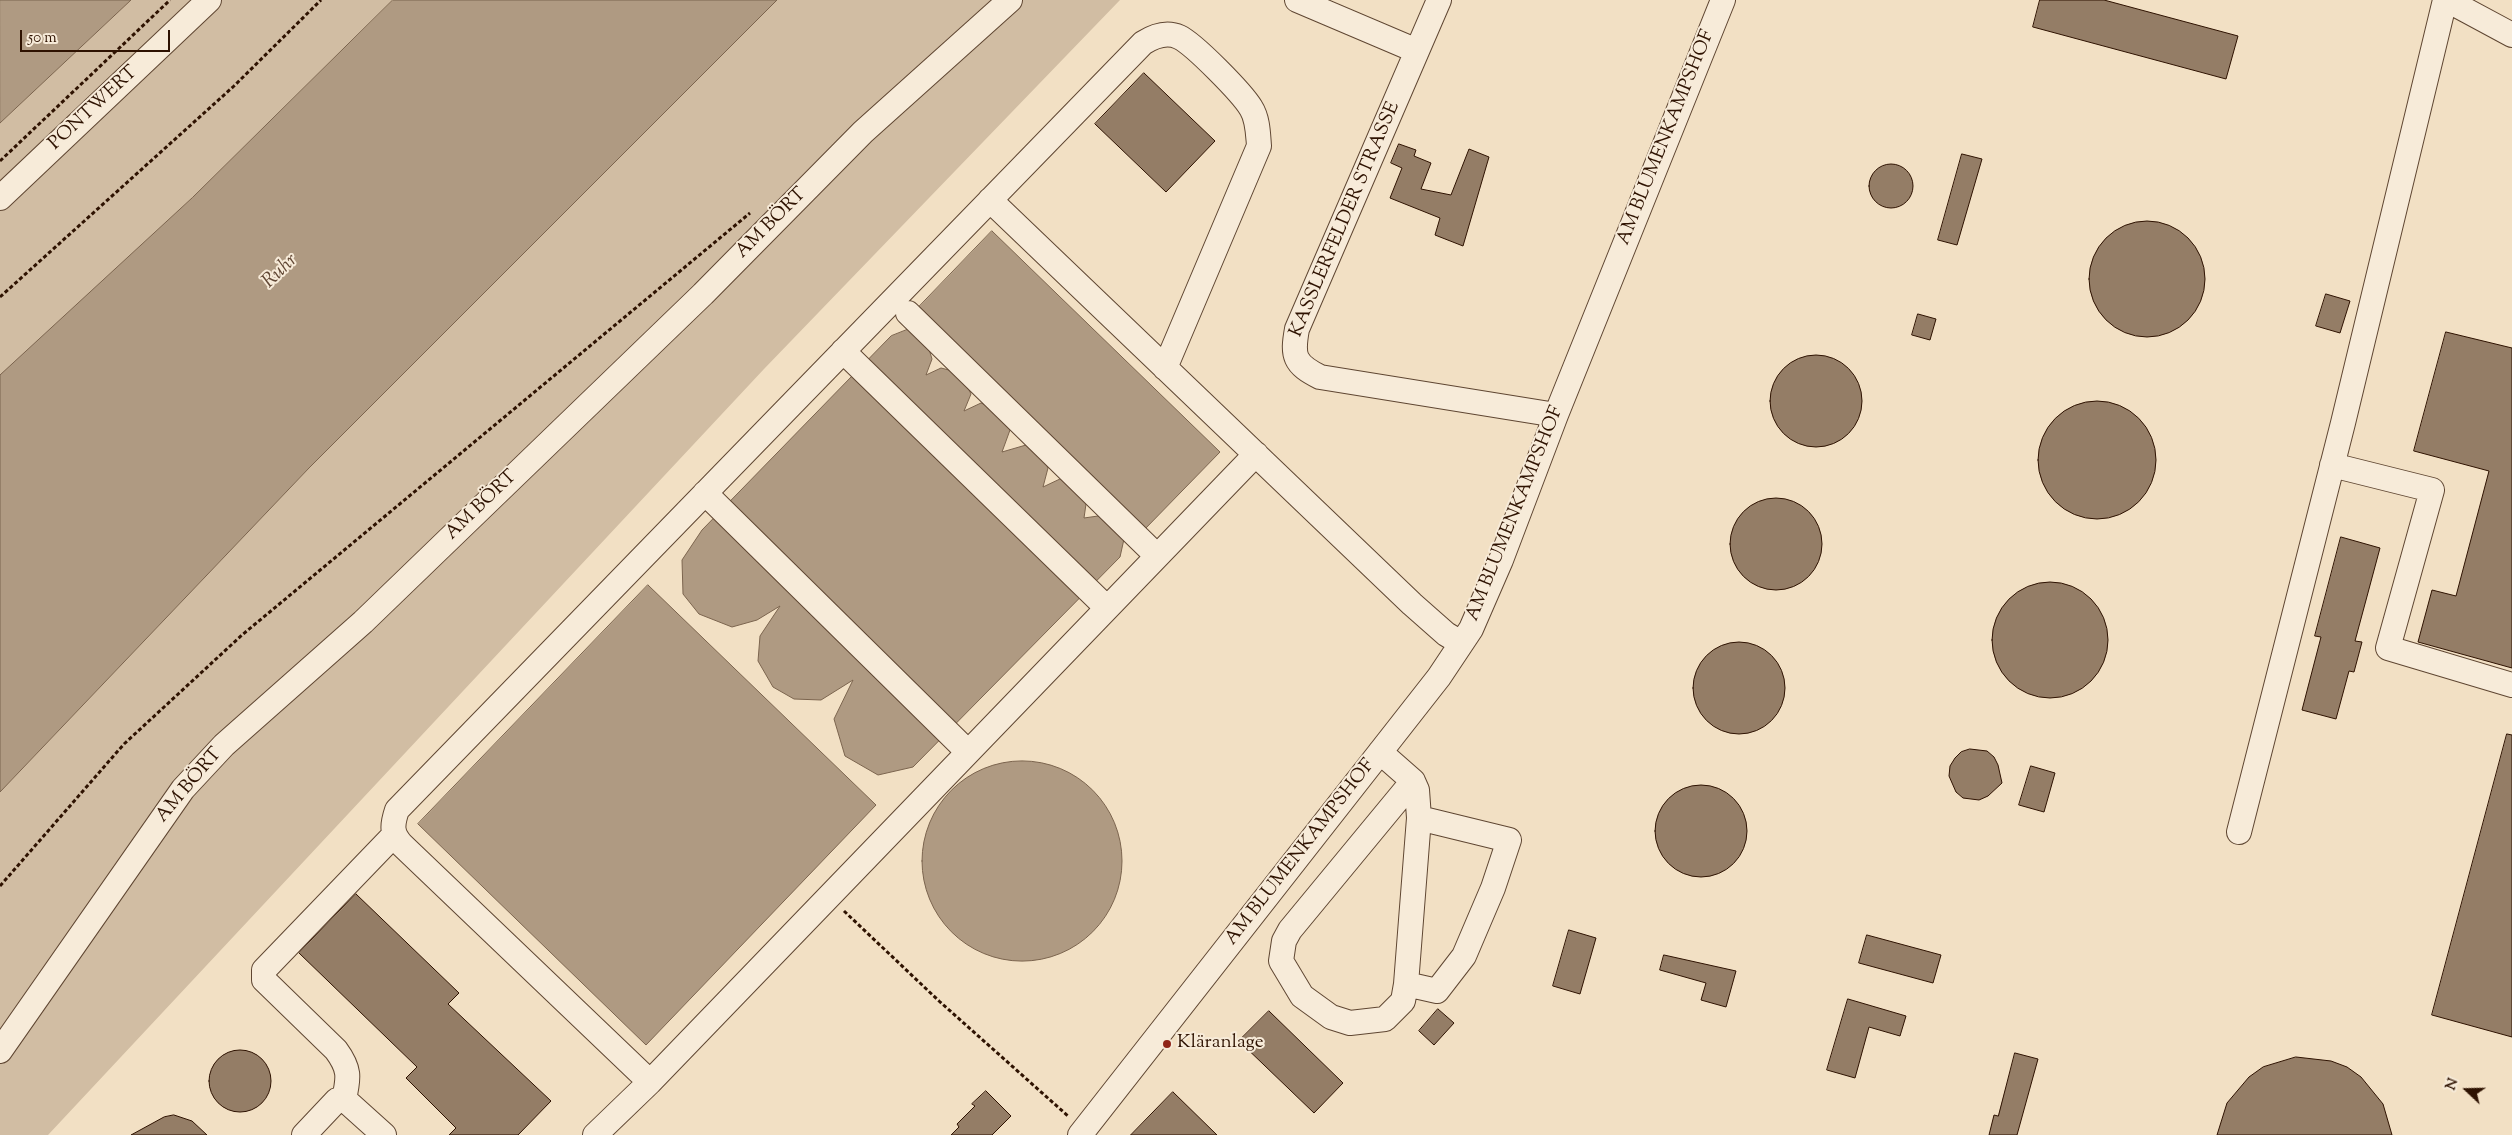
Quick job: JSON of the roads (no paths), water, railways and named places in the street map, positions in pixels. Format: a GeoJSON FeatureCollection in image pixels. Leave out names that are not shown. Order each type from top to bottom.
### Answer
{"type":"FeatureCollection","features":[{"type":"Feature","properties":{"kind":"street","name":"PONTWERT"},"geometry":{"type":"LineString","coordinates":[[0,198],[209,0]]}},
{"type":"Feature","properties":{"kind":"street","name":"AM BÖRT"},"geometry":{"type":"LineString","coordinates":[[0,1051],[182,789],[224,745],[363,622],[703,294],[863,132],[1010,0]]}},
{"type":"Feature","properties":{"kind":"street"},"geometry":{"type":"LineString","coordinates":[[1297,0],[1417,51]]}},
{"type":"Feature","properties":{"kind":"street","name":"KASSLERFELDER STRASSE"},"geometry":{"type":"LineString","coordinates":[[1439,0],[1297,329],[1294,348],[1297,360],[1304,369],[1320,377],[1556,415]]}},
{"type":"Feature","properties":{"kind":"street","name":"AM BLUMENKAMPSHOF"},"geometry":{"type":"LineString","coordinates":[[1072,1125],[1380,752],[1439,677],[1470,629],[1501,560],[1556,415],[1722,0]]}},
{"type":"Feature","properties":{"kind":"street"},"geometry":{"type":"LineString","coordinates":[[2239,832],[2446,0],[2512,35]]}},
{"type":"Feature","properties":{"kind":"street"},"geometry":{"type":"LineString","coordinates":[[650,1082],[394,836],[392,823],[397,810],[1143,43],[1154,36],[1167,34],[1179,36],[1190,44],[1242,96],[1252,110],[1258,129],[1259,146],[1166,368]]}},
{"type":"Feature","properties":{"kind":"street"},"geometry":{"type":"LineString","coordinates":[[990,200],[1412,604],[1446,634],[1461,644]]}},
{"type":"Feature","properties":{"kind":"street"},"geometry":{"type":"LineString","coordinates":[[908,313],[1157,556]]}},
{"type":"Feature","properties":{"kind":"street"},"geometry":{"type":"LineString","coordinates":[[843,351],[1107,608]]}},
{"type":"Feature","properties":{"kind":"street"},"geometry":{"type":"LineString","coordinates":[[596,1135],[650,1082],[1256,454]]}},
{"type":"Feature","properties":{"kind":"street"},"geometry":{"type":"LineString","coordinates":[[2332,464],[2432,490],[2388,648],[2512,685]]}},
{"type":"Feature","properties":{"kind":"street"},"geometry":{"type":"LineString","coordinates":[[705,493],[968,752]]}},
{"type":"Feature","properties":{"kind":"street"},"geometry":{"type":"LineString","coordinates":[[1380,752],[1413,781],[1417,790],[1419,818],[1406,984],[1404,1001],[1385,1019],[1350,1023],[1331,1016],[1302,996],[1282,961],[1284,942],[1290,930],[1413,781]]}},
{"type":"Feature","properties":{"kind":"street"},"geometry":{"type":"LineString","coordinates":[[1406,984],[1437,991],[1464,956],[1493,888],[1509,840],[1419,818]]}},
{"type":"Feature","properties":{"kind":"street"},"geometry":{"type":"LineString","coordinates":[[344,1099],[348,1079],[346,1063],[336,1050],[264,980],[264,970],[394,836]]}},
{"type":"Feature","properties":{"kind":"street"},"geometry":{"type":"LineString","coordinates":[[304,1135],[337,1100],[344,1099]]}},
{"type":"Feature","properties":{"kind":"street"},"geometry":{"type":"LineString","coordinates":[[344,1099],[384,1135]]}},
{"type":"Feature","properties":{"kind":"water"},"geometry":{"type":"Polygon","coordinates":[[[0,0],[131,0],[0,123],[0,0]]]}},
{"type":"Feature","properties":{"kind":"water","name":"Ruhr"},"geometry":{"type":"Polygon","coordinates":[[[393,0],[777,0],[309,468],[0,792],[0,375],[192,198],[393,0]]]}},
{"type":"Feature","properties":{"kind":"water"},"geometry":{"type":"Polygon","coordinates":[[[992,231],[1220,452],[1144,530],[916,310],[992,231]]]}},
{"type":"Feature","properties":{"kind":"water"},"geometry":{"type":"Polygon","coordinates":[[[909,329],[926,339],[932,359],[926,375],[941,368],[961,373],[971,394],[964,411],[981,403],[1003,412],[1010,430],[1002,452],[1026,445],[1040,451],[1048,468],[1043,487],[1062,478],[1078,485],[1086,504],[1084,518],[1098,516],[1115,521],[1124,539],[1120,557],[913,767],[878,775],[845,756],[834,719],[853,680],[821,700],[794,699],[773,687],[758,661],[760,636],[780,606],[757,620],[732,627],[699,614],[683,594],[682,560],[702,530],[891,336],[909,329]]]}},
{"type":"Feature","properties":{"kind":"water"},"geometry":{"type":"Polygon","coordinates":[[[648,585],[876,805],[646,1045],[418,824],[648,585]]]}},
{"type":"Feature","properties":{"kind":"water"},"geometry":{"type":"Polygon","coordinates":[[[1012,761],[1032,761],[1060,768],[1078,778],[1093,790],[1105,805],[1115,823],[1122,851],[1122,871],[1115,899],[1105,917],[1093,932],[1078,944],[1060,954],[1032,961],[1012,961],[984,954],[966,944],[945,925],[929,899],[926,890],[922,871],[922,851],[929,823],[939,805],[958,784],[984,768],[993,765],[1012,761]]]}},
{"type":"Feature","properties":{"kind":"place","name":"Kläranlage"},"geometry":{"type":"Point","coordinates":[1167,1044]}}]}
